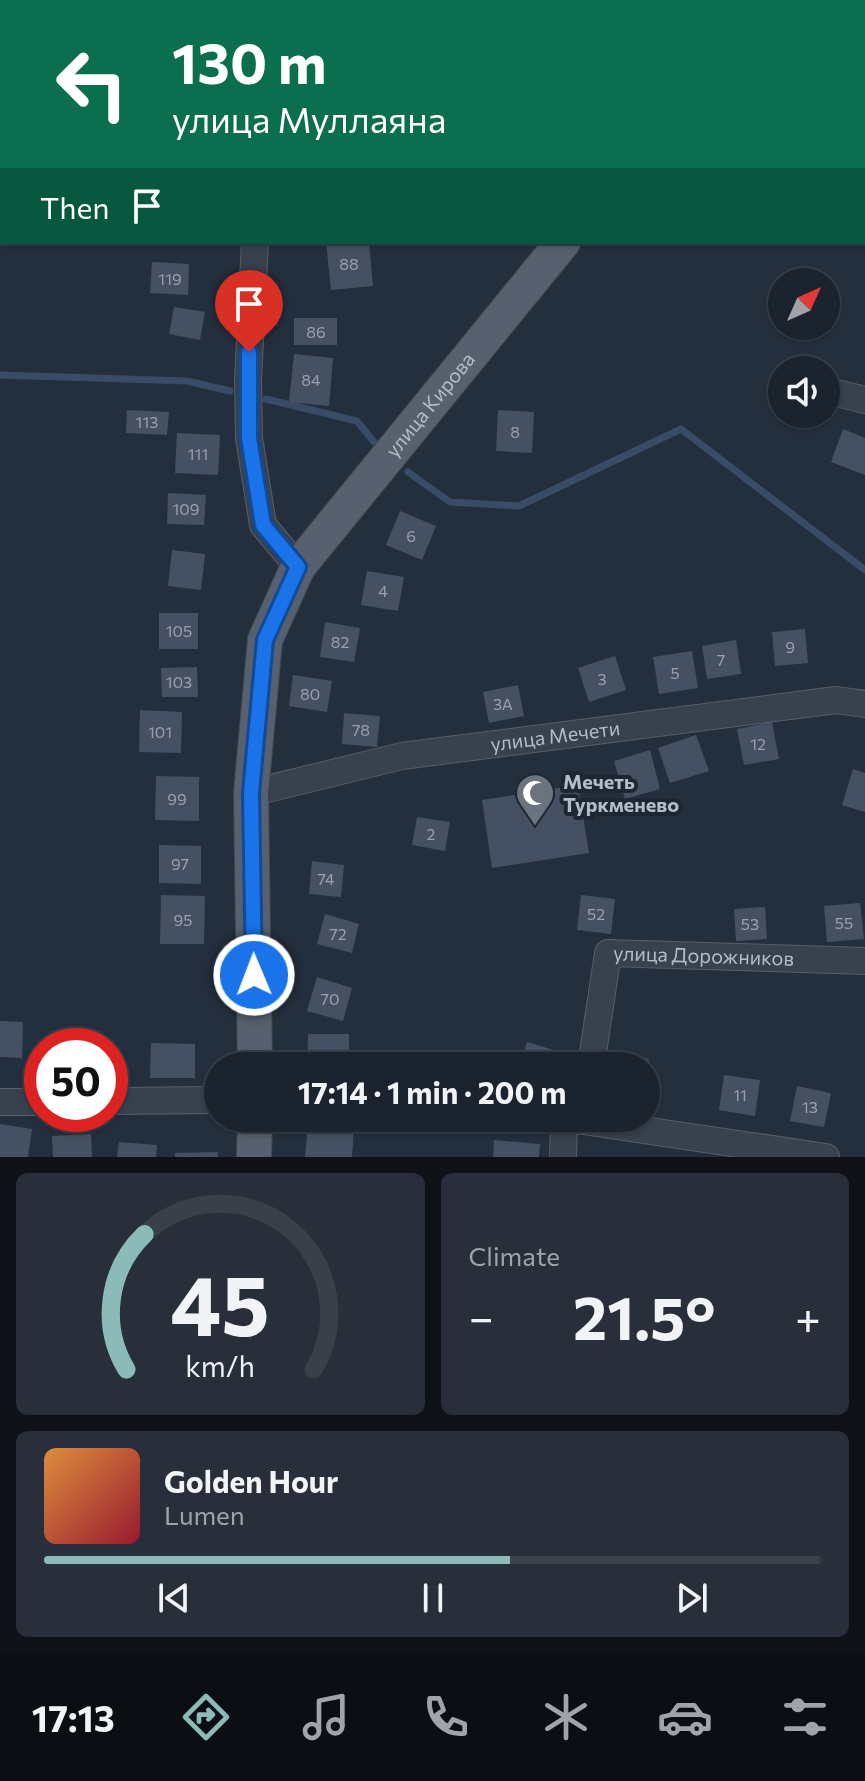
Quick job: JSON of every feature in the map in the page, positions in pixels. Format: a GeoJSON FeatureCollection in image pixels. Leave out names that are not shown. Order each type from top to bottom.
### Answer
{"type":"FeatureCollection","features":[{"type":"Feature","properties":{"kind":"main road","name":"улица Кирова"},"geometry":{"type":"LineString","coordinates":[[255,1052],[251,793],[265,640],[298,567],[561,244]]}},
{"type":"Feature","properties":{"kind":"main road"},"geometry":{"type":"LineString","coordinates":[[254,1157],[255,1132]]}},
{"type":"Feature","properties":{"kind":"street"},"geometry":{"type":"LineString","coordinates":[[255,244],[248,380],[249,438],[263,525],[298,567]]}},
{"type":"Feature","properties":{"kind":"street"},"geometry":{"type":"LineString","coordinates":[[840,394],[865,400]]}},
{"type":"Feature","properties":{"kind":"street","name":"улица Мечети"},"geometry":{"type":"LineString","coordinates":[[251,793],[402,756],[836,700],[865,704]]}},
{"type":"Feature","properties":{"kind":"street","name":"улица Дорожников"},"geometry":{"type":"LineString","coordinates":[[593,1052],[608,953],[865,961]]}},
{"type":"Feature","properties":{"kind":"street"},"geometry":{"type":"LineString","coordinates":[[128,1101],[204,1100]]}},
{"type":"Feature","properties":{"kind":"street"},"geometry":{"type":"LineString","coordinates":[[0,1102],[24,1102]]}},
{"type":"Feature","properties":{"kind":"street"},"geometry":{"type":"LineString","coordinates":[[563,1157],[566,1132]]}},
{"type":"Feature","properties":{"kind":"street"},"geometry":{"type":"LineString","coordinates":[[656,1132],[826,1157]]}},
{"type":"Feature","properties":{"kind":"building"},"geometry":{"type":"Polygon","coordinates":[[[326,244],[369,244],[373,286],[331,290],[326,244]]]}},
{"type":"Feature","properties":{"kind":"building"},"geometry":{"type":"Polygon","coordinates":[[[152,262],[189,264],[188,295],[150,293],[152,262]]]}},
{"type":"Feature","properties":{"kind":"building"},"geometry":{"type":"Polygon","coordinates":[[[174,307],[205,312],[200,340],[169,334],[174,307]]]}},
{"type":"Feature","properties":{"kind":"building"},"geometry":{"type":"Polygon","coordinates":[[[294,318],[337,318],[337,345],[294,345],[294,318]]]}},
{"type":"Feature","properties":{"kind":"building"},"geometry":{"type":"Polygon","coordinates":[[[294,354],[333,358],[329,406],[289,402],[294,354]]]}},
{"type":"Feature","properties":{"kind":"building"},"geometry":{"type":"Polygon","coordinates":[[[127,410],[169,412],[167,435],[126,433],[127,410]]]}},
{"type":"Feature","properties":{"kind":"building"},"geometry":{"type":"Polygon","coordinates":[[[498,410],[534,412],[532,453],[496,451],[498,410]]]}},
{"type":"Feature","properties":{"kind":"building"},"geometry":{"type":"Polygon","coordinates":[[[843,429],[865,438],[865,475],[831,462],[843,429]]]}},
{"type":"Feature","properties":{"kind":"building"},"geometry":{"type":"Polygon","coordinates":[[[177,433],[220,435],[218,475],[175,473],[177,433]]]}},
{"type":"Feature","properties":{"kind":"building"},"geometry":{"type":"Polygon","coordinates":[[[168,493],[206,495],[204,525],[167,524],[168,493]]]}},
{"type":"Feature","properties":{"kind":"building"},"geometry":{"type":"Polygon","coordinates":[[[400,511],[436,526],[422,560],[386,545],[400,511]]]}},
{"type":"Feature","properties":{"kind":"building"},"geometry":{"type":"Polygon","coordinates":[[[172,550],[205,554],[201,590],[168,586],[172,550]]]}},
{"type":"Feature","properties":{"kind":"building"},"geometry":{"type":"Polygon","coordinates":[[[367,571],[404,577],[398,611],[361,605],[367,571]]]}},
{"type":"Feature","properties":{"kind":"building"},"geometry":{"type":"Polygon","coordinates":[[[159,613],[198,613],[198,649],[159,649],[159,613]]]}},
{"type":"Feature","properties":{"kind":"building"},"geometry":{"type":"Polygon","coordinates":[[[325,622],[360,628],[354,662],[320,657],[325,622]]]}},
{"type":"Feature","properties":{"kind":"building"},"geometry":{"type":"Polygon","coordinates":[[[805,629],[808,663],[775,666],[772,632],[805,629]]]}},
{"type":"Feature","properties":{"kind":"building"},"geometry":{"type":"Polygon","coordinates":[[[736,640],[741,674],[707,679],[702,646],[736,640]]]}},
{"type":"Feature","properties":{"kind":"building"},"geometry":{"type":"Polygon","coordinates":[[[692,651],[698,688],[659,694],[653,657],[692,651]]]}},
{"type":"Feature","properties":{"kind":"building"},"geometry":{"type":"Polygon","coordinates":[[[615,656],[626,690],[589,702],[578,668],[615,656]]]}},
{"type":"Feature","properties":{"kind":"building"},"geometry":{"type":"Polygon","coordinates":[[[197,667],[198,697],[162,697],[161,668],[197,667]]]}},
{"type":"Feature","properties":{"kind":"building"},"geometry":{"type":"Polygon","coordinates":[[[293,675],[332,681],[327,712],[289,706],[293,675]]]}},
{"type":"Feature","properties":{"kind":"building"},"geometry":{"type":"Polygon","coordinates":[[[518,685],[524,716],[489,723],[483,692],[518,685]]]}},
{"type":"Feature","properties":{"kind":"building"},"geometry":{"type":"Polygon","coordinates":[[[140,710],[182,712],[181,753],[139,752],[140,710]]]}},
{"type":"Feature","properties":{"kind":"building"},"geometry":{"type":"Polygon","coordinates":[[[344,713],[380,716],[377,747],[342,744],[344,713]]]}},
{"type":"Feature","properties":{"kind":"building"},"geometry":{"type":"Polygon","coordinates":[[[772,722],[779,759],[744,765],[737,729],[772,722]]]}},
{"type":"Feature","properties":{"kind":"building"},"geometry":{"type":"Polygon","coordinates":[[[696,735],[709,771],[670,783],[658,748],[696,735]]]}},
{"type":"Feature","properties":{"kind":"building"},"geometry":{"type":"Polygon","coordinates":[[[650,750],[660,789],[625,799],[614,761],[650,750]]]}},
{"type":"Feature","properties":{"kind":"building"},"geometry":{"type":"Polygon","coordinates":[[[853,769],[865,773],[865,812],[842,805],[853,769]]]}},
{"type":"Feature","properties":{"kind":"building"},"geometry":{"type":"Polygon","coordinates":[[[156,776],[199,777],[199,821],[155,820],[156,776]]]}},
{"type":"Feature","properties":{"kind":"building","name":"Мечеть Туркменево"},"geometry":{"type":"Polygon","coordinates":[[[578,785],[589,853],[492,868],[482,800],[578,785]]]}},
{"type":"Feature","properties":{"kind":"building"},"geometry":{"type":"Polygon","coordinates":[[[417,817],[450,822],[445,851],[412,845],[417,817]]]}},
{"type":"Feature","properties":{"kind":"building"},"geometry":{"type":"Polygon","coordinates":[[[159,845],[201,846],[201,884],[159,883],[159,845]]]}},
{"type":"Feature","properties":{"kind":"building"},"geometry":{"type":"Polygon","coordinates":[[[312,861],[344,865],[341,897],[309,894],[312,861]]]}},
{"type":"Feature","properties":{"kind":"building"},"geometry":{"type":"Polygon","coordinates":[[[161,895],[205,896],[204,944],[160,944],[161,895]]]}},
{"type":"Feature","properties":{"kind":"building"},"geometry":{"type":"Polygon","coordinates":[[[581,895],[615,899],[611,934],[577,930],[581,895]]]}},
{"type":"Feature","properties":{"kind":"building"},"geometry":{"type":"Polygon","coordinates":[[[860,903],[864,939],[827,942],[824,906],[860,903]]]}},
{"type":"Feature","properties":{"kind":"building"},"geometry":{"type":"Polygon","coordinates":[[[765,907],[767,939],[736,941],[734,909],[765,907]]]}},
{"type":"Feature","properties":{"kind":"building"},"geometry":{"type":"Polygon","coordinates":[[[325,914],[359,924],[352,953],[317,944],[325,914]]]}},
{"type":"Feature","properties":{"kind":"building"},"geometry":{"type":"Polygon","coordinates":[[[317,977],[352,988],[343,1021],[307,1011],[317,977]]]}},
{"type":"Feature","properties":{"kind":"building"},"geometry":{"type":"Polygon","coordinates":[[[0,1021],[23,1022],[22,1058],[0,1057],[0,1021]]]}},
{"type":"Feature","properties":{"kind":"building"},"geometry":{"type":"Polygon","coordinates":[[[308,1034],[349,1034],[349,1052],[307,1052],[308,1034]]]}},
{"type":"Feature","properties":{"kind":"building"},"geometry":{"type":"Polygon","coordinates":[[[527,1042],[560,1052],[524,1052],[527,1042]]]}},
{"type":"Feature","properties":{"kind":"building"},"geometry":{"type":"Polygon","coordinates":[[[151,1043],[195,1044],[195,1078],[150,1078],[151,1043]]]}},
{"type":"Feature","properties":{"kind":"building"},"geometry":{"type":"Polygon","coordinates":[[[724,1075],[760,1080],[755,1116],[719,1110],[724,1075]]]}},
{"type":"Feature","properties":{"kind":"building"},"geometry":{"type":"Polygon","coordinates":[[[797,1086],[831,1093],[824,1127],[790,1121],[797,1086]]]}},
{"type":"Feature","properties":{"kind":"building"},"geometry":{"type":"Polygon","coordinates":[[[0,1124],[32,1132],[28,1157],[0,1157],[0,1124]]]}},
{"type":"Feature","properties":{"kind":"building"},"geometry":{"type":"Polygon","coordinates":[[[307,1132],[354,1132],[352,1157],[305,1157],[307,1132]]]}},
{"type":"Feature","properties":{"kind":"building"},"geometry":{"type":"Polygon","coordinates":[[[91,1134],[92,1157],[53,1157],[52,1136],[91,1134]]]}},
{"type":"Feature","properties":{"kind":"building"},"geometry":{"type":"Polygon","coordinates":[[[494,1140],[540,1144],[539,1157],[493,1157],[494,1140]]]}},
{"type":"Feature","properties":{"kind":"building"},"geometry":{"type":"Polygon","coordinates":[[[119,1142],[157,1145],[156,1157],[117,1157],[119,1142]]]}},
{"type":"Feature","properties":{"kind":"building"},"geometry":{"type":"Polygon","coordinates":[[[218,1152],[218,1157],[175,1157],[175,1153],[218,1152]]]}},
{"type":"Feature","properties":{"kind":"waterway"},"geometry":{"type":"LineString","coordinates":[[0,375],[187,381],[230,391]]}},
{"type":"Feature","properties":{"kind":"waterway"},"geometry":{"type":"LineString","coordinates":[[266,399],[357,421],[374,442]]}},
{"type":"Feature","properties":{"kind":"waterway"},"geometry":{"type":"LineString","coordinates":[[408,472],[450,502],[519,506],[681,429],[865,570]]}},
{"type":"Feature","properties":{"kind":"place","name":"Мечеть Туркменево"},"geometry":{"type":"Point","coordinates":[535,827]}},
{"type":"Feature","properties":{"kind":"route"},"geometry":{"type":"LineString","coordinates":[[249,352],[249,438],[263,525],[298,567],[265,640],[251,793],[254,975]]}}]}
